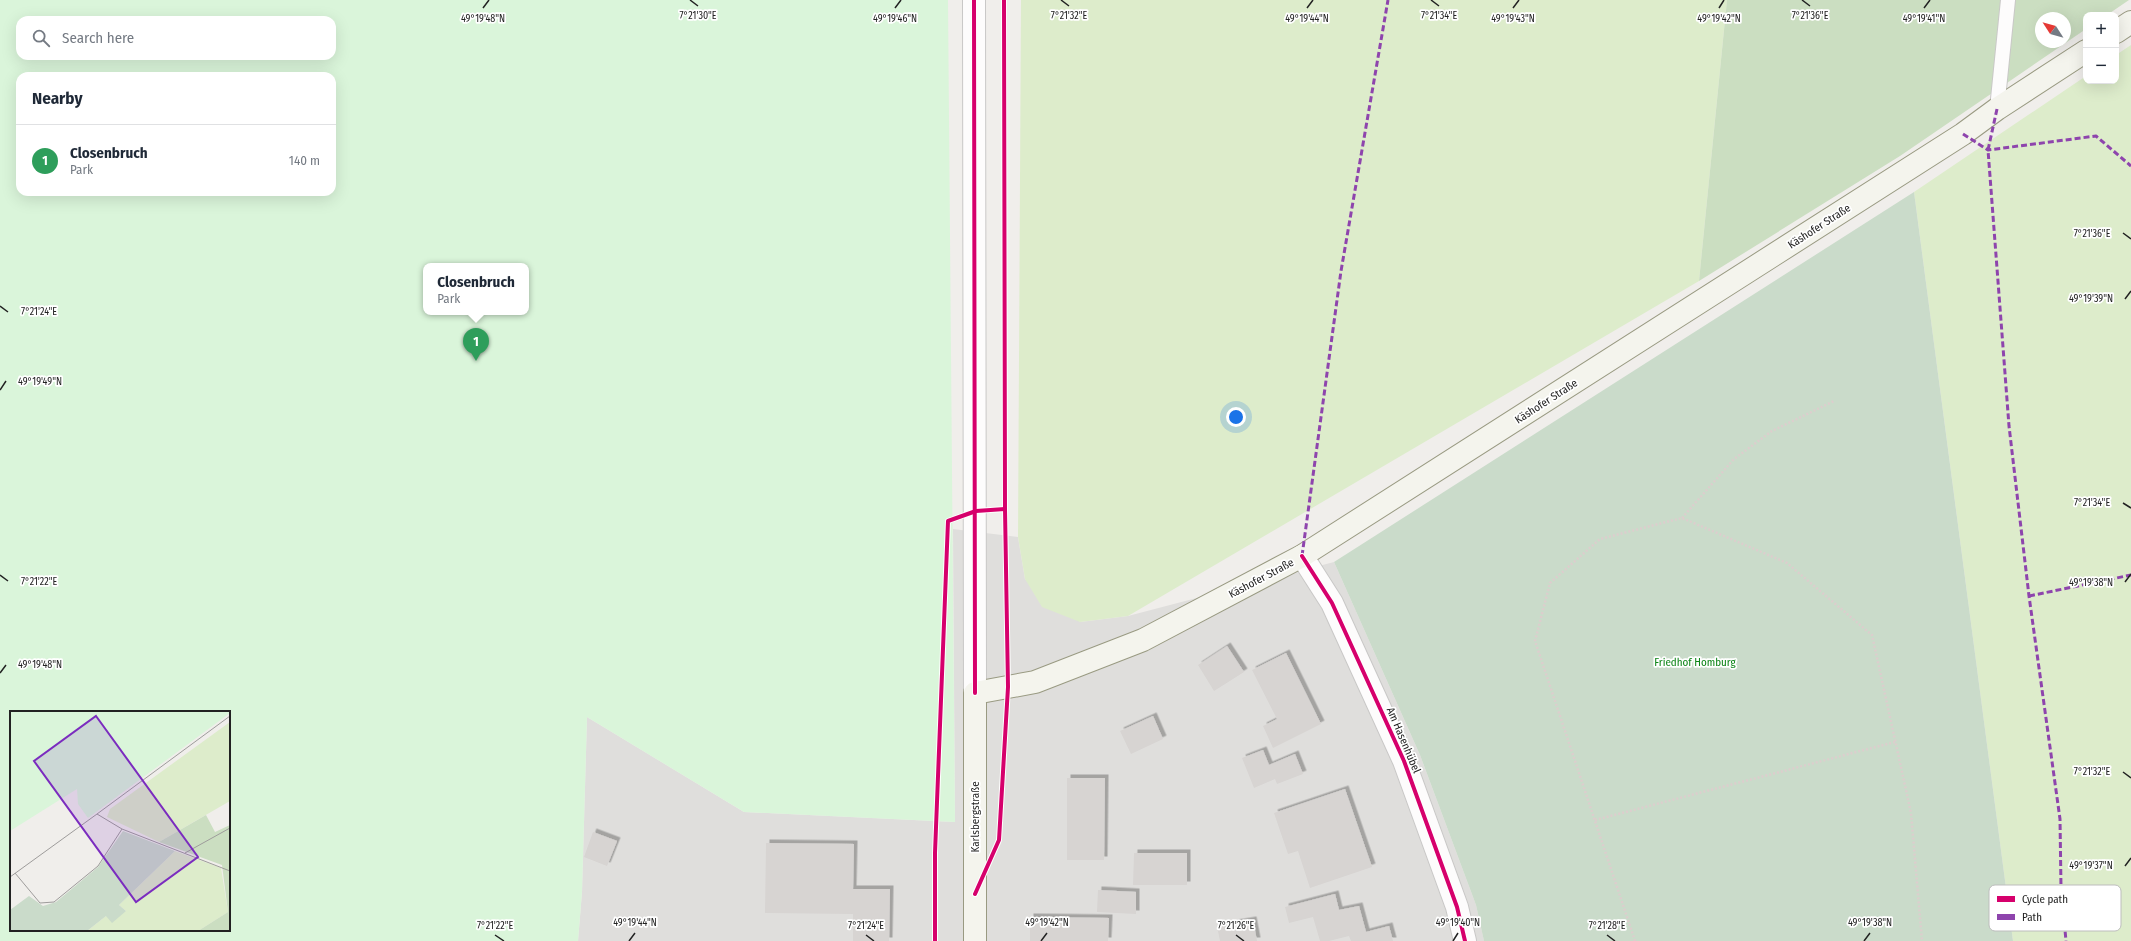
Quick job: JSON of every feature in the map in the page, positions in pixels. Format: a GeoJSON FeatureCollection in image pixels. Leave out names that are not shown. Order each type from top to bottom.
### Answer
{"type":"FeatureCollection","features":[{"type":"Feature","properties":{"kind":"main road"},"geometry":{"type":"LineString","coordinates":[[2119,30],[2131,22]]}},
{"type":"Feature","properties":{"kind":"main road","name":"Käshofer Straße"},"geometry":{"type":"LineString","coordinates":[[975,693],[1035,682],[1143,640],[1302,556],[1964,134],[1997,109],[2083,53]]}},
{"type":"Feature","properties":{"kind":"main road","name":"Karlsbergstraße"},"geometry":{"type":"LineString","coordinates":[[975,693],[975,941]]}},
{"type":"Feature","properties":{"kind":"street"},"geometry":{"type":"LineString","coordinates":[[974,0],[975,693]]}},
{"type":"Feature","properties":{"kind":"street","name":"Am Hasenhübel"},"geometry":{"type":"LineString","coordinates":[[1302,556],[1332,603],[1404,761],[1457,907],[1465,941]]}},
{"type":"Feature","properties":{"kind":"lane"},"geometry":{"type":"LineString","coordinates":[[1997,109],[2008,0]]}},
{"type":"Feature","properties":{"kind":"path"},"geometry":{"type":"LineString","coordinates":[[1635,941],[1535,641],[1550,582],[1600,539],[1682,518],[1734,459],[1772,431],[1834,401]]}},
{"type":"Feature","properties":{"kind":"path"},"geometry":{"type":"LineString","coordinates":[[1682,518],[1787,563],[1872,635],[1911,813],[1922,941]]}},
{"type":"Feature","properties":{"kind":"path"},"geometry":{"type":"LineString","coordinates":[[1595,820],[1895,742]]}},
{"type":"Feature","properties":{"kind":"shaded area"},"geometry":{"type":"Polygon","coordinates":[[[953,529],[1018,537],[1025,579],[1080,622],[1128,616],[1334,562],[1420,755],[1476,905],[1484,941],[578,941],[582,892],[587,717],[744,812],[955,822],[953,529]]]}},
{"type":"Feature","properties":{"kind":"green space"},"geometry":{"type":"Polygon","coordinates":[[[0,0],[948,0],[955,822],[744,812],[587,717],[582,892],[578,941],[0,941],[0,0]]]}},
{"type":"Feature","properties":{"kind":"green space"},"geometry":{"type":"Polygon","coordinates":[[[1021,0],[1727,0],[1699,281],[1128,616],[1080,622],[1042,607],[1025,579],[1018,537],[1021,0]]]}},
{"type":"Feature","properties":{"kind":"green space"},"geometry":{"type":"Polygon","coordinates":[[[1727,0],[2129,0],[2111,12],[2083,12],[2083,31],[2071,39],[2071,12],[2035,12],[2035,48],[2058,48],[1900,156],[1699,281],[1727,0]]]}},
{"type":"Feature","properties":{"kind":"green space"},"geometry":{"type":"Polygon","coordinates":[[[2131,45],[2131,941],[2013,941],[2012,931],[2121,931],[2121,885],[2006,885],[1914,192],[2083,78],[2083,84],[2119,84],[2119,53],[2131,45]]]}},
{"type":"Feature","properties":{"kind":"green space","name":"Friedhof Homburg"},"geometry":{"type":"Polygon","coordinates":[[[1914,192],[2006,885],[1989,885],[1989,931],[2012,931],[2013,941],[1484,941],[1476,905],[1420,755],[1334,562],[1914,192]]]}},
{"type":"Feature","properties":{"kind":"building"},"geometry":{"type":"Polygon","coordinates":[[[1227,646],[1244,672],[1214,691],[1198,665],[1227,646]]]}},
{"type":"Feature","properties":{"kind":"building"},"geometry":{"type":"Polygon","coordinates":[[[1286,653],[1321,724],[1273,748],[1263,726],[1277,719],[1252,670],[1286,653]]]}},
{"type":"Feature","properties":{"kind":"building"},"geometry":{"type":"Polygon","coordinates":[[[1153,716],[1163,739],[1131,754],[1120,731],[1153,716]]]}},
{"type":"Feature","properties":{"kind":"building"},"geometry":{"type":"Polygon","coordinates":[[[1263,750],[1269,765],[1295,754],[1303,774],[1277,784],[1275,779],[1254,788],[1242,758],[1263,750]]]}},
{"type":"Feature","properties":{"kind":"building"},"geometry":{"type":"Polygon","coordinates":[[[1067,778],[1105,778],[1104,860],[1067,860],[1067,778]]]}},
{"type":"Feature","properties":{"kind":"building"},"geometry":{"type":"Polygon","coordinates":[[[1345,789],[1372,867],[1310,888],[1298,851],[1288,854],[1274,813],[1345,789]]]}},
{"type":"Feature","properties":{"kind":"building"},"geometry":{"type":"Polygon","coordinates":[[[593,832],[617,841],[607,866],[584,857],[593,832]]]}},
{"type":"Feature","properties":{"kind":"building"},"geometry":{"type":"Polygon","coordinates":[[[766,843],[854,844],[853,889],[890,889],[889,941],[853,941],[853,914],[765,913],[766,843]]]}},
{"type":"Feature","properties":{"kind":"building"},"geometry":{"type":"Polygon","coordinates":[[[1134,853],[1187,853],[1187,885],[1133,885],[1134,853]]]}},
{"type":"Feature","properties":{"kind":"building"},"geometry":{"type":"Polygon","coordinates":[[[1098,890],[1136,892],[1136,914],[1097,912],[1098,890]]]}},
{"type":"Feature","properties":{"kind":"building"},"geometry":{"type":"Polygon","coordinates":[[[1335,894],[1339,910],[1359,906],[1366,932],[1389,926],[1393,941],[1351,941],[1349,936],[1329,941],[1320,941],[1313,917],[1289,923],[1285,907],[1335,894]]]}},
{"type":"Feature","properties":{"kind":"building"},"geometry":{"type":"Polygon","coordinates":[[[1030,917],[1109,918],[1108,941],[1030,941],[1030,917]]]}},
{"type":"Feature","properties":{"kind":"building"},"geometry":{"type":"Polygon","coordinates":[[[1253,920],[1257,941],[1220,941],[1217,926],[1253,920]]]}},
{"type":"Feature","properties":{"kind":"marked path"},"geometry":{"type":"LineString","coordinates":[[1302,556],[1341,271],[1388,0]]}},
{"type":"Feature","properties":{"kind":"marked path"},"geometry":{"type":"LineString","coordinates":[[1997,109],[1988,150],[2009,426],[2029,596],[2060,819],[2061,885]]}},
{"type":"Feature","properties":{"kind":"marked path"},"geometry":{"type":"LineString","coordinates":[[1963,134],[1988,150],[2096,136],[2131,166]]}},
{"type":"Feature","properties":{"kind":"marked path"},"geometry":{"type":"LineString","coordinates":[[2029,596],[2131,575]]}},
{"type":"Feature","properties":{"kind":"marked path"},"geometry":{"type":"LineString","coordinates":[[2065,931],[2066,941]]}},
{"type":"Feature","properties":{"kind":"cycle path"},"geometry":{"type":"LineString","coordinates":[[974,0],[975,693]]}},
{"type":"Feature","properties":{"kind":"cycle path"},"geometry":{"type":"LineString","coordinates":[[975,894],[999,840],[1008,687],[1005,509],[1004,0]]}},
{"type":"Feature","properties":{"kind":"cycle path"},"geometry":{"type":"LineString","coordinates":[[935,941],[935,853],[948,521],[976,511],[1005,509]]}},
{"type":"Feature","properties":{"kind":"cycle path"},"geometry":{"type":"LineString","coordinates":[[1302,556],[1332,603],[1404,761],[1457,907],[1465,941]]}},
{"type":"Feature","properties":{"kind":"place","name":"Closenbruch"},"geometry":{"type":"Point","coordinates":[476,361]}}]}
